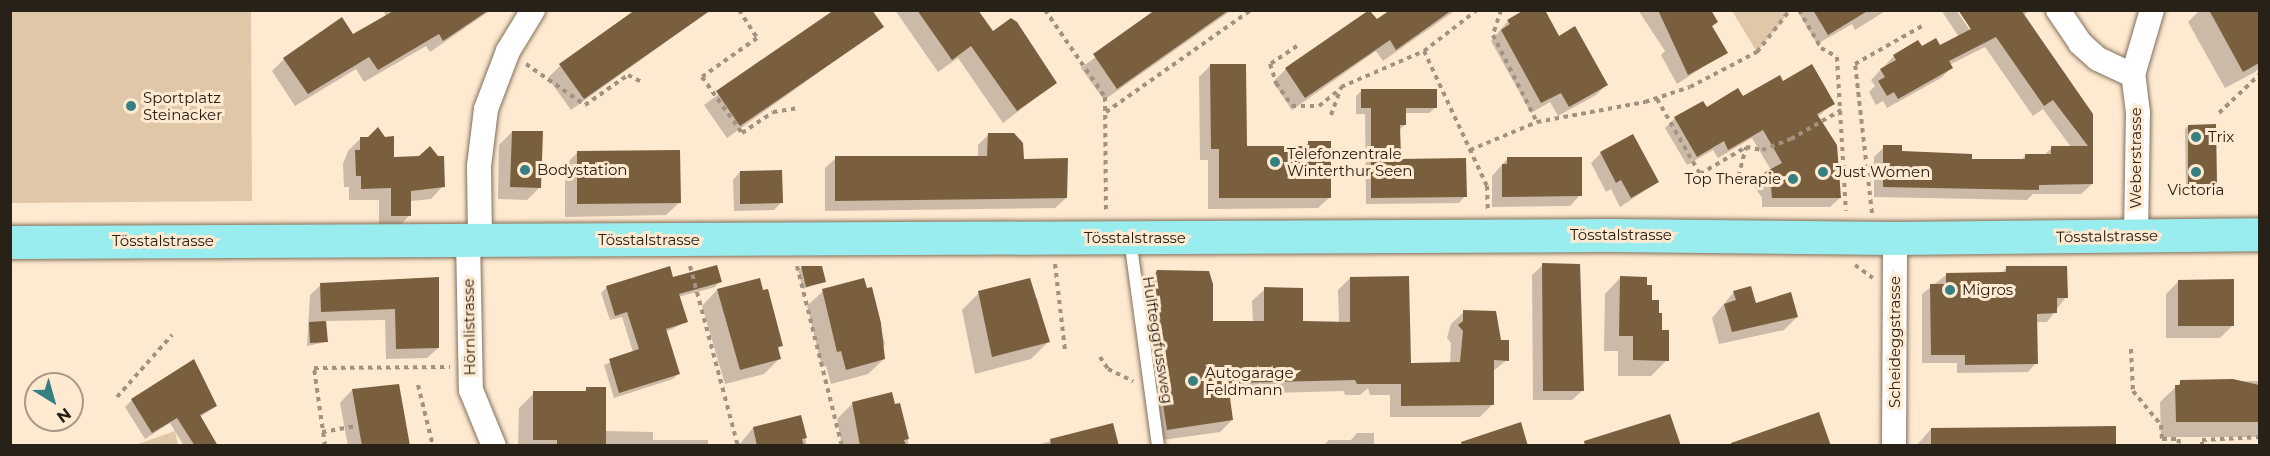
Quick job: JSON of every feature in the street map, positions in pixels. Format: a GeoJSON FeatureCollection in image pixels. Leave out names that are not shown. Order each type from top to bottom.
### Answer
{"type":"FeatureCollection","features":[{"type":"Feature","properties":{"kind":"main road","name":"Tösstalstrasse"},"geometry":{"type":"LineString","coordinates":[[10,242],[474,239],[1118,227],[1895,238],[2259,234]]}},
{"type":"Feature","properties":{"kind":"street","name":"Hörnlistrasse"},"geometry":{"type":"LineString","coordinates":[[494,446],[471,390],[468,367],[479,166],[486,109],[508,51],[532,10]]}},
{"type":"Feature","properties":{"kind":"street"},"geometry":{"type":"LineString","coordinates":[[2058,10],[2080,43],[2098,59],[2133,75]]}},
{"type":"Feature","properties":{"kind":"street","name":"Weberstrasse"},"geometry":{"type":"LineString","coordinates":[[2136,236],[2138,113],[2133,75],[2152,10]]}},
{"type":"Feature","properties":{"kind":"street","name":"Scheideggstrasse"},"geometry":{"type":"LineString","coordinates":[[1894,446],[1895,238]]}},
{"type":"Feature","properties":{"kind":"lane","name":"Hulfteggfussweg"},"geometry":{"type":"LineString","coordinates":[[1118,227],[1150,389],[1158,446]]}},
{"type":"Feature","properties":{"kind":"path"},"geometry":{"type":"LineString","coordinates":[[739,10],[757,38],[702,76],[742,134],[772,112],[797,108]]}},
{"type":"Feature","properties":{"kind":"path"},"geometry":{"type":"LineString","coordinates":[[1045,10],[1105,97],[1118,227]]}},
{"type":"Feature","properties":{"kind":"path"},"geometry":{"type":"LineString","coordinates":[[1105,113],[1251,10]]}},
{"type":"Feature","properties":{"kind":"path"},"geometry":{"type":"LineString","coordinates":[[1297,46],[1270,64],[1276,83],[1292,106],[1319,106],[1341,87],[1424,51],[1477,10]]}},
{"type":"Feature","properties":{"kind":"path"},"geometry":{"type":"LineString","coordinates":[[1501,10],[1492,35],[1537,122]]}},
{"type":"Feature","properties":{"kind":"path"},"geometry":{"type":"LineString","coordinates":[[1470,150],[1537,122],[1657,99],[1746,60],[1790,10]]}},
{"type":"Feature","properties":{"kind":"path"},"geometry":{"type":"LineString","coordinates":[[1799,10],[1821,48],[1837,57],[1846,214]]}},
{"type":"Feature","properties":{"kind":"path"},"geometry":{"type":"LineString","coordinates":[[1872,214],[1855,64],[1922,26]]}},
{"type":"Feature","properties":{"kind":"path"},"geometry":{"type":"LineString","coordinates":[[508,51],[585,105],[628,75],[642,82]]}},
{"type":"Feature","properties":{"kind":"path"},"geometry":{"type":"LineString","coordinates":[[1424,51],[1487,186],[1488,212]]}},
{"type":"Feature","properties":{"kind":"path"},"geometry":{"type":"LineString","coordinates":[[2219,113],[2259,74]]}},
{"type":"Feature","properties":{"kind":"path"},"geometry":{"type":"LineString","coordinates":[[1331,115],[1341,87]]}},
{"type":"Feature","properties":{"kind":"path"},"geometry":{"type":"LineString","coordinates":[[1303,99],[1308,106]]}},
{"type":"Feature","properties":{"kind":"path"},"geometry":{"type":"LineString","coordinates":[[1657,99],[1700,174],[1746,147],[1762,150],[1791,140],[1841,110]]}},
{"type":"Feature","properties":{"kind":"path"},"geometry":{"type":"LineString","coordinates":[[1736,184],[1746,147]]}},
{"type":"Feature","properties":{"kind":"path"},"geometry":{"type":"LineString","coordinates":[[796,261],[842,446]]}},
{"type":"Feature","properties":{"kind":"path"},"geometry":{"type":"LineString","coordinates":[[1054,261],[1065,350]]}},
{"type":"Feature","properties":{"kind":"path"},"geometry":{"type":"LineString","coordinates":[[689,262],[738,446]]}},
{"type":"Feature","properties":{"kind":"path"},"geometry":{"type":"LineString","coordinates":[[117,397],[171,335]]}},
{"type":"Feature","properties":{"kind":"path"},"geometry":{"type":"LineString","coordinates":[[2131,349],[2133,391],[2161,425],[2162,439],[2179,439],[2178,446]]}},
{"type":"Feature","properties":{"kind":"path"},"geometry":{"type":"LineString","coordinates":[[1100,357],[1108,369],[1150,389]]}},
{"type":"Feature","properties":{"kind":"path"},"geometry":{"type":"LineString","coordinates":[[326,446],[322,432],[314,368],[468,367]]}},
{"type":"Feature","properties":{"kind":"path"},"geometry":{"type":"LineString","coordinates":[[418,385],[433,446]]}},
{"type":"Feature","properties":{"kind":"path"},"geometry":{"type":"LineString","coordinates":[[322,432],[357,426]]}},
{"type":"Feature","properties":{"kind":"path"},"geometry":{"type":"LineString","coordinates":[[2202,446],[2202,440],[2259,437]]}},
{"type":"Feature","properties":{"kind":"shaded area","name":"Sportplatz Steinacker"},"geometry":{"type":"Polygon","coordinates":[[[10,11],[251,11],[252,201],[11,203],[10,11]]]}},
{"type":"Feature","properties":{"kind":"shaded area"},"geometry":{"type":"Polygon","coordinates":[[[1732,11],[1790,11],[1757,52],[1732,11]]]}},
{"type":"Feature","properties":{"kind":"shaded area"},"geometry":{"type":"Polygon","coordinates":[[[175,431],[178,445],[135,445],[175,431]]]}},
{"type":"Feature","properties":{"kind":"building"},"geometry":{"type":"Polygon","coordinates":[[[395,10],[489,10],[443,41],[439,34],[378,70],[369,57],[308,94],[283,58],[342,17],[353,34],[395,10]]]}},
{"type":"Feature","properties":{"kind":"building"},"geometry":{"type":"Polygon","coordinates":[[[635,10],[711,10],[584,99],[559,64],[635,10]]]}},
{"type":"Feature","properties":{"kind":"building"},"geometry":{"type":"Polygon","coordinates":[[[834,10],[872,10],[884,27],[740,126],[716,91],[834,10]]]}},
{"type":"Feature","properties":{"kind":"building"},"geometry":{"type":"Polygon","coordinates":[[[917,10],[978,10],[993,31],[1011,18],[1017,22],[1057,83],[1017,111],[971,46],[952,60],[917,10]]]}},
{"type":"Feature","properties":{"kind":"building"},"geometry":{"type":"Polygon","coordinates":[[[1155,10],[1229,10],[1117,89],[1093,54],[1155,10]]]}},
{"type":"Feature","properties":{"kind":"building"},"geometry":{"type":"Polygon","coordinates":[[[1369,10],[1377,19],[1390,10],[1452,10],[1396,50],[1390,40],[1305,98],[1285,68],[1369,10]]]}},
{"type":"Feature","properties":{"kind":"building"},"geometry":{"type":"Polygon","coordinates":[[[1524,10],[1545,10],[1559,36],[1575,26],[1608,85],[1569,107],[1561,93],[1541,103],[1501,30],[1510,24],[1507,20],[1524,10]]]}},
{"type":"Feature","properties":{"kind":"building"},"geometry":{"type":"Polygon","coordinates":[[[1658,10],[1711,10],[1718,22],[1712,26],[1728,53],[1688,75],[1658,10]]]}},
{"type":"Feature","properties":{"kind":"building"},"geometry":{"type":"Polygon","coordinates":[[[1813,10],[1869,10],[1828,35],[1813,10]]]}},
{"type":"Feature","properties":{"kind":"building"},"geometry":{"type":"Polygon","coordinates":[[[1958,10],[2021,10],[2093,114],[2093,184],[2039,185],[2039,190],[1883,187],[1883,145],[1902,145],[1902,151],[1972,154],[1972,159],[2025,159],[2025,154],[2051,154],[2051,146],[2088,146],[2053,100],[2044,106],[1996,37],[1949,61],[1953,68],[1898,99],[1894,92],[1887,96],[1878,81],[1885,77],[1880,69],[1896,60],[1893,55],[1918,40],[1922,46],[1936,38],[1940,45],[1971,29],[1958,10]]]}},
{"type":"Feature","properties":{"kind":"building"},"geometry":{"type":"Polygon","coordinates":[[[2209,10],[2259,10],[2259,63],[2243,72],[2209,10]]]}},
{"type":"Feature","properties":{"kind":"building","name":"Telefonzentrale Winterthur Seen"},"geometry":{"type":"Polygon","coordinates":[[[1210,64],[1246,64],[1247,146],[1308,146],[1308,141],[1331,141],[1331,198],[1219,198],[1219,149],[1211,149],[1210,64]]]}},
{"type":"Feature","properties":{"kind":"building"},"geometry":{"type":"Polygon","coordinates":[[[1812,64],[1835,104],[1817,114],[1837,145],[1841,198],[1772,198],[1771,187],[1762,174],[1782,163],[1763,130],[1728,150],[1724,141],[1697,157],[1674,117],[1703,101],[1707,107],[1738,88],[1743,96],[1780,75],[1783,81],[1812,64]]]}},
{"type":"Feature","properties":{"kind":"building"},"geometry":{"type":"Polygon","coordinates":[[[1361,89],[1437,89],[1437,108],[1406,108],[1406,125],[1400,125],[1401,159],[1466,158],[1467,197],[1371,198],[1371,108],[1361,108],[1361,89]]]}},
{"type":"Feature","properties":{"kind":"building"},"geometry":{"type":"Polygon","coordinates":[[[2216,124],[2217,184],[2188,184],[2188,125],[2216,124]]]}},
{"type":"Feature","properties":{"kind":"building"},"geometry":{"type":"Polygon","coordinates":[[[378,127],[385,137],[394,136],[394,157],[419,156],[430,146],[438,156],[444,156],[445,187],[411,191],[411,216],[391,216],[391,188],[361,189],[361,176],[356,176],[355,150],[360,150],[360,137],[368,137],[378,127]]]}},
{"type":"Feature","properties":{"kind":"building"},"geometry":{"type":"Polygon","coordinates":[[[512,131],[543,131],[541,188],[510,187],[512,131]]]}},
{"type":"Feature","properties":{"kind":"building"},"geometry":{"type":"Polygon","coordinates":[[[988,133],[1014,133],[1023,143],[1024,159],[1068,158],[1067,198],[835,201],[835,156],[987,156],[988,133]]]}},
{"type":"Feature","properties":{"kind":"building"},"geometry":{"type":"Polygon","coordinates":[[[1633,134],[1659,182],[1631,198],[1621,180],[1616,183],[1600,152],[1633,134]]]}},
{"type":"Feature","properties":{"kind":"building"},"geometry":{"type":"Polygon","coordinates":[[[680,150],[681,203],[577,204],[577,151],[680,150]]]}},
{"type":"Feature","properties":{"kind":"building"},"geometry":{"type":"Polygon","coordinates":[[[1507,157],[1582,157],[1582,196],[1502,197],[1502,164],[1507,164],[1507,157]]]}},
{"type":"Feature","properties":{"kind":"building"},"geometry":{"type":"Polygon","coordinates":[[[782,170],[783,203],[740,204],[740,171],[782,170]]]}},
{"type":"Feature","properties":{"kind":"building"},"geometry":{"type":"Polygon","coordinates":[[[1542,263],[1580,264],[1584,391],[1543,391],[1542,263]]]}},
{"type":"Feature","properties":{"kind":"building"},"geometry":{"type":"Polygon","coordinates":[[[717,265],[722,282],[679,294],[688,322],[666,329],[680,374],[619,393],[609,359],[639,349],[627,312],[615,316],[606,286],[670,266],[673,277],[717,265]]]}},
{"type":"Feature","properties":{"kind":"building"},"geometry":{"type":"Polygon","coordinates":[[[801,266],[822,266],[826,282],[806,287],[801,266]]]}},
{"type":"Feature","properties":{"kind":"building"},"geometry":{"type":"Polygon","coordinates":[[[2006,266],[2067,266],[2068,298],[2057,298],[2057,313],[2037,314],[2038,364],[1965,365],[1965,355],[1931,355],[1930,284],[1946,284],[1946,273],[2006,272],[2006,266]]]}},
{"type":"Feature","properties":{"kind":"building"},"geometry":{"type":"Polygon","coordinates":[[[1157,270],[1209,271],[1213,284],[1213,321],[1264,321],[1264,287],[1303,288],[1303,321],[1350,322],[1350,277],[1409,276],[1411,363],[1460,362],[1463,331],[1458,325],[1463,321],[1463,310],[1496,311],[1501,340],[1509,340],[1509,361],[1494,360],[1494,405],[1401,406],[1401,384],[1357,384],[1355,380],[1228,383],[1233,420],[1167,430],[1153,342],[1150,286],[1157,270]]]}},
{"type":"Feature","properties":{"kind":"building"},"geometry":{"type":"Polygon","coordinates":[[[1620,276],[1647,277],[1647,285],[1652,285],[1652,300],[1659,300],[1659,313],[1662,313],[1662,330],[1669,330],[1669,361],[1633,360],[1633,336],[1619,336],[1620,276]]]}},
{"type":"Feature","properties":{"kind":"building"},"geometry":{"type":"Polygon","coordinates":[[[439,277],[439,348],[396,349],[395,309],[321,312],[320,283],[439,277]]]}},
{"type":"Feature","properties":{"kind":"building"},"geometry":{"type":"Polygon","coordinates":[[[760,278],[763,290],[768,289],[783,346],[778,347],[781,359],[740,370],[717,289],[760,278]]]}},
{"type":"Feature","properties":{"kind":"building"},"geometry":{"type":"Polygon","coordinates":[[[864,278],[867,288],[872,287],[881,323],[885,359],[846,370],[841,351],[837,352],[822,289],[864,278]]]}},
{"type":"Feature","properties":{"kind":"building"},"geometry":{"type":"Polygon","coordinates":[[[1030,278],[1050,342],[992,357],[978,291],[1030,278]]]}},
{"type":"Feature","properties":{"kind":"building"},"geometry":{"type":"Polygon","coordinates":[[[2234,279],[2234,326],[2178,326],[2178,280],[2234,279]]]}},
{"type":"Feature","properties":{"kind":"building"},"geometry":{"type":"Polygon","coordinates":[[[1751,286],[1756,303],[1791,292],[1798,317],[1732,332],[1724,304],[1736,300],[1733,291],[1751,286]]]}},
{"type":"Feature","properties":{"kind":"building"},"geometry":{"type":"Polygon","coordinates":[[[326,321],[328,342],[310,343],[309,322],[326,321]]]}},
{"type":"Feature","properties":{"kind":"building"},"geometry":{"type":"Polygon","coordinates":[[[194,359],[217,406],[200,415],[218,446],[195,446],[177,418],[152,433],[131,399],[194,359]]]}},
{"type":"Feature","properties":{"kind":"building"},"geometry":{"type":"Polygon","coordinates":[[[2233,379],[2259,385],[2259,422],[2176,422],[2175,385],[2180,385],[2180,380],[2233,379]]]}},
{"type":"Feature","properties":{"kind":"building"},"geometry":{"type":"Polygon","coordinates":[[[399,384],[410,446],[362,446],[352,389],[399,384]]]}},
{"type":"Feature","properties":{"kind":"building"},"geometry":{"type":"Polygon","coordinates":[[[586,387],[606,387],[606,446],[557,446],[557,440],[533,440],[533,391],[586,391],[586,387]]]}},
{"type":"Feature","properties":{"kind":"building"},"geometry":{"type":"Polygon","coordinates":[[[892,392],[895,404],[900,403],[909,439],[904,440],[906,446],[860,446],[852,402],[892,392]]]}},
{"type":"Feature","properties":{"kind":"building"},"geometry":{"type":"Polygon","coordinates":[[[1819,412],[1831,446],[1731,446],[1731,443],[1819,412]]]}},
{"type":"Feature","properties":{"kind":"building"},"geometry":{"type":"Polygon","coordinates":[[[1670,414],[1681,446],[1585,446],[1584,441],[1670,414]]]}},
{"type":"Feature","properties":{"kind":"building"},"geometry":{"type":"Polygon","coordinates":[[[801,415],[807,438],[802,439],[804,446],[757,446],[753,427],[801,415]]]}},
{"type":"Feature","properties":{"kind":"building"},"geometry":{"type":"Polygon","coordinates":[[[1521,422],[1528,446],[1462,446],[1461,442],[1521,422]]]}},
{"type":"Feature","properties":{"kind":"building"},"geometry":{"type":"Polygon","coordinates":[[[1113,423],[1119,446],[1051,446],[1050,439],[1113,423]]]}},
{"type":"Feature","properties":{"kind":"building"},"geometry":{"type":"Polygon","coordinates":[[[2116,426],[2116,446],[1931,446],[1931,428],[2116,426]]]}},
{"type":"Feature","properties":{"kind":"place","name":"Sportplatz Steinacker"},"geometry":{"type":"Point","coordinates":[131,106]}},
{"type":"Feature","properties":{"kind":"place","name":"Trix"},"geometry":{"type":"Point","coordinates":[2196,137]}},
{"type":"Feature","properties":{"kind":"place","name":"Telefonzentrale Winterthur Seen"},"geometry":{"type":"Point","coordinates":[1275,162]}},
{"type":"Feature","properties":{"kind":"place","name":"Bodystation"},"geometry":{"type":"Point","coordinates":[525,170]}},
{"type":"Feature","properties":{"kind":"place","name":"Just Women"},"geometry":{"type":"Point","coordinates":[1823,172]}},
{"type":"Feature","properties":{"kind":"place","name":"Victoria"},"geometry":{"type":"Point","coordinates":[2196,172]}},
{"type":"Feature","properties":{"kind":"place","name":"Top Therapie"},"geometry":{"type":"Point","coordinates":[1793,179]}},
{"type":"Feature","properties":{"kind":"place","name":"Migros"},"geometry":{"type":"Point","coordinates":[1950,290]}},
{"type":"Feature","properties":{"kind":"place","name":"Autogarage Feldmann"},"geometry":{"type":"Point","coordinates":[1193,381]}}]}
